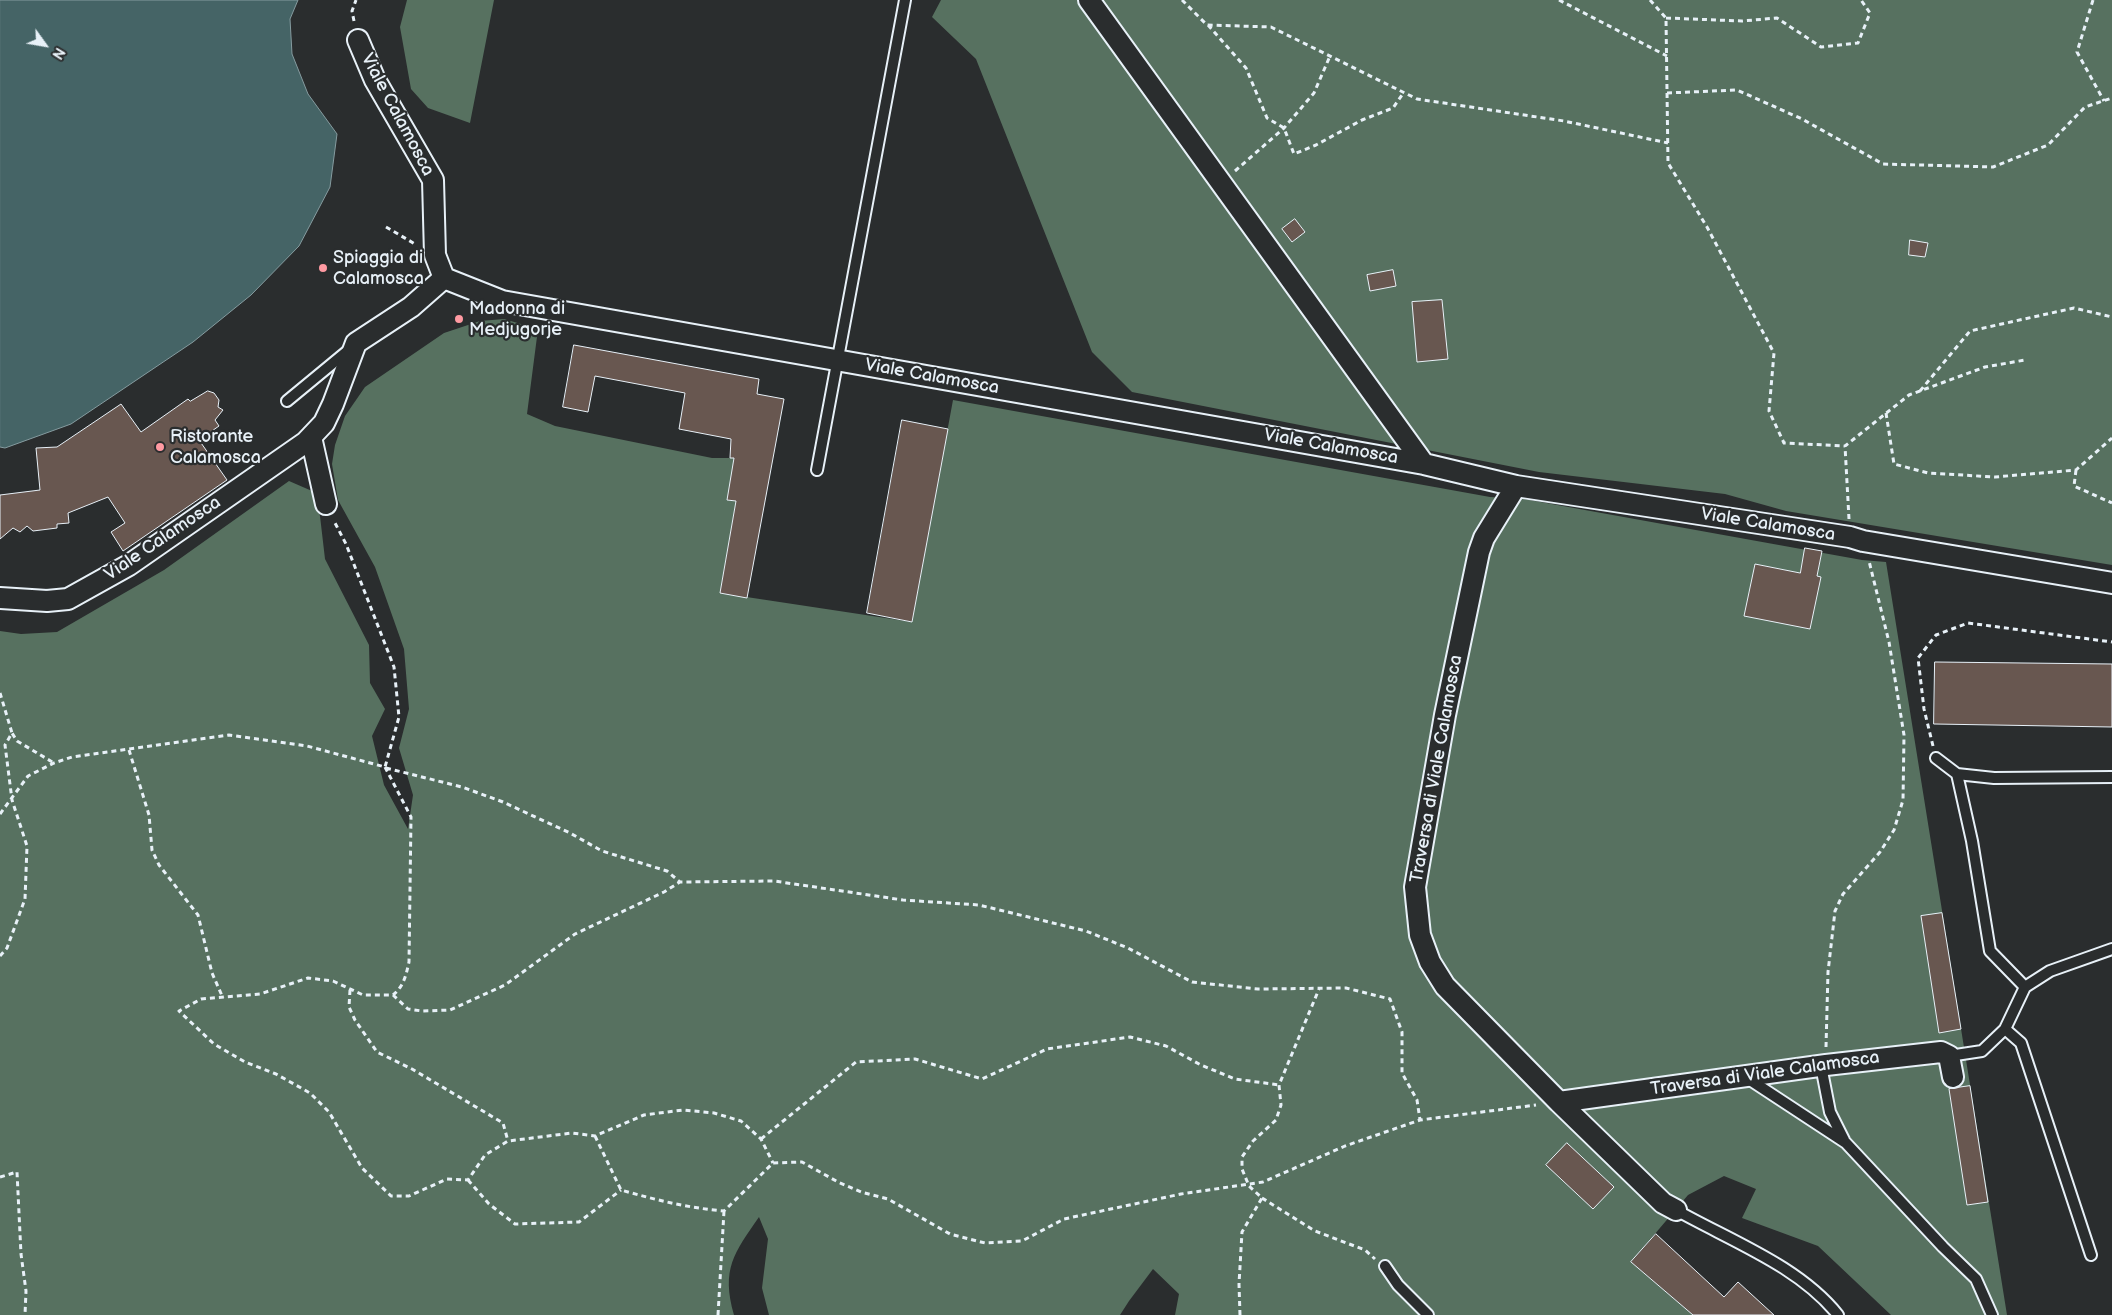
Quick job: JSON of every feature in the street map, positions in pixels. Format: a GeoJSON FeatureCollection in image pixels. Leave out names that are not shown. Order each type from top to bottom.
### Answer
{"type":"FeatureCollection","features":[{"type":"Feature","properties":{"kind":"street","name":"Viale Calamosca"},"geometry":{"type":"LineString","coordinates":[[1089,0],[1424,464]]}},
{"type":"Feature","properties":{"kind":"street","name":"Viale Calamosca"},"geometry":{"type":"LineString","coordinates":[[358,40],[375,80],[433,180],[435,255],[444,278],[502,301],[1424,464],[1516,486],[1856,539],[2112,583]]}},
{"type":"Feature","properties":{"kind":"street"},"geometry":{"type":"LineString","coordinates":[[356,343],[411,308],[444,278]]}},
{"type":"Feature","properties":{"kind":"street","name":"Viale Calamosca"},"geometry":{"type":"LineString","coordinates":[[0,598],[47,601],[68,599],[129,566],[311,437],[324,423],[356,343]]}},
{"type":"Feature","properties":{"kind":"street"},"geometry":{"type":"LineString","coordinates":[[311,437],[326,504]]}},
{"type":"Feature","properties":{"kind":"street","name":"Traversa di Viale Calamosca"},"geometry":{"type":"LineString","coordinates":[[1516,486],[1484,538],[1479,552],[1446,715],[1415,887],[1416,912],[1420,935],[1430,962],[1445,986],[1559,1102],[1663,1203],[1676,1210]]}},
{"type":"Feature","properties":{"kind":"street","name":"Traversa di Viale Calamosca"},"geometry":{"type":"LineString","coordinates":[[1559,1102],[1823,1065],[1941,1052],[1949,1056]]}},
{"type":"Feature","properties":{"kind":"street"},"geometry":{"type":"LineString","coordinates":[[1949,1056],[1953,1077]]}},
{"type":"Feature","properties":{"kind":"lane"},"geometry":{"type":"LineString","coordinates":[[818,470],[905,0]]}},
{"type":"Feature","properties":{"kind":"lane"},"geometry":{"type":"LineString","coordinates":[[287,401],[356,343]]}},
{"type":"Feature","properties":{"kind":"lane"},"geometry":{"type":"LineString","coordinates":[[1936,758],[1957,774],[1994,778],[2112,777]]}},
{"type":"Feature","properties":{"kind":"lane"},"geometry":{"type":"LineString","coordinates":[[1957,774],[1972,841],[1990,950],[2025,987]]}},
{"type":"Feature","properties":{"kind":"lane"},"geometry":{"type":"LineString","coordinates":[[1949,1056],[1982,1051],[2005,1029],[2025,987],[2050,971],[2112,949]]}},
{"type":"Feature","properties":{"kind":"lane"},"geometry":{"type":"LineString","coordinates":[[2005,1029],[2021,1042],[2091,1255]]}},
{"type":"Feature","properties":{"kind":"lane"},"geometry":{"type":"LineString","coordinates":[[1823,1065],[1830,1112],[1846,1143]]}},
{"type":"Feature","properties":{"kind":"lane"},"geometry":{"type":"LineString","coordinates":[[1744,1076],[1846,1143],[1943,1248],[1976,1279],[1992,1315]]}},
{"type":"Feature","properties":{"kind":"lane"},"geometry":{"type":"LineString","coordinates":[[1676,1210],[1789,1271],[1815,1289],[1838,1315]]}},
{"type":"Feature","properties":{"kind":"lane"},"geometry":{"type":"LineString","coordinates":[[1384,1266],[1398,1285],[1428,1315]]}},
{"type":"Feature","properties":{"kind":"path"},"geometry":{"type":"LineString","coordinates":[[1182,0],[1208,25],[1246,68],[1267,118],[1284,128],[1294,154],[1316,145],[1362,120],[1393,108],[1404,92]]}},
{"type":"Feature","properties":{"kind":"path"},"geometry":{"type":"LineString","coordinates":[[1559,0],[1667,56]]}},
{"type":"Feature","properties":{"kind":"path"},"geometry":{"type":"LineString","coordinates":[[1650,0],[1666,18],[1668,163],[1707,227],[1774,353],[1769,411],[1784,442],[1845,446],[1908,396],[1985,367],[2025,360]]}},
{"type":"Feature","properties":{"kind":"path"},"geometry":{"type":"LineString","coordinates":[[1666,18],[1742,21],[1777,18],[1821,47],[1858,43],[1870,13],[1861,0]]}},
{"type":"Feature","properties":{"kind":"path"},"geometry":{"type":"LineString","coordinates":[[2093,0],[2077,52],[2104,101]]}},
{"type":"Feature","properties":{"kind":"path"},"geometry":{"type":"LineString","coordinates":[[1208,25],[1271,27],[1417,99],[1564,122],[1668,143]]}},
{"type":"Feature","properties":{"kind":"path"},"geometry":{"type":"LineString","coordinates":[[1225,187],[1236,169],[1284,128],[1314,94],[1330,56]]}},
{"type":"Feature","properties":{"kind":"path"},"geometry":{"type":"LineString","coordinates":[[1667,94],[1737,90],[1802,119],[1883,164],[1993,167],[2048,145],[2085,107],[2112,98]]}},
{"type":"Feature","properties":{"kind":"path"},"geometry":{"type":"LineString","coordinates":[[386,227],[435,255]]}},
{"type":"Feature","properties":{"kind":"path"},"geometry":{"type":"LineString","coordinates":[[1919,391],[1970,331],[2074,308],[2112,317]]}},
{"type":"Feature","properties":{"kind":"path"},"geometry":{"type":"LineString","coordinates":[[1886,413],[1894,464],[1928,473],[1995,477],[2076,470],[2112,438]]}},
{"type":"Feature","properties":{"kind":"path"},"geometry":{"type":"LineString","coordinates":[[1823,1065],[1828,972],[1835,911],[1843,894],[1880,852],[1894,830],[1903,800],[1904,735],[1897,690],[1876,584],[1856,539],[1845,446]]}},
{"type":"Feature","properties":{"kind":"path"},"geometry":{"type":"LineString","coordinates":[[2076,470],[2074,486],[2112,503]]}},
{"type":"Feature","properties":{"kind":"path"},"geometry":{"type":"LineString","coordinates":[[326,504],[346,544],[394,667],[399,717],[385,767],[411,817],[409,962],[406,978],[400,990],[393,995],[363,995],[333,981],[308,978],[260,994],[201,999],[180,1011],[214,1044],[245,1062],[276,1074],[310,1093],[329,1112],[362,1168],[391,1196],[409,1196],[447,1178],[468,1180],[489,1204],[515,1224],[579,1222],[621,1190]]}},
{"type":"Feature","properties":{"kind":"path"},"geometry":{"type":"LineString","coordinates":[[1936,758],[1924,709],[1918,658],[1936,635],[1968,624],[2112,642]]}},
{"type":"Feature","properties":{"kind":"path"},"geometry":{"type":"LineString","coordinates":[[0,693],[12,733],[17,741],[54,762]]}},
{"type":"Feature","properties":{"kind":"path"},"geometry":{"type":"LineString","coordinates":[[0,956],[7,948],[25,899],[27,846],[12,800],[5,744],[12,733]]}},
{"type":"Feature","properties":{"kind":"path"},"geometry":{"type":"LineString","coordinates":[[0,814],[28,776],[54,762],[72,757],[229,735],[307,746],[462,787],[503,802],[570,832],[602,851],[667,871],[680,882]]}},
{"type":"Feature","properties":{"kind":"path"},"geometry":{"type":"LineString","coordinates":[[129,750],[149,816],[152,850],[159,865],[198,916],[212,973],[223,998]]}},
{"type":"Feature","properties":{"kind":"path"},"geometry":{"type":"LineString","coordinates":[[393,995],[408,1009],[422,1011],[450,1010],[505,985],[575,934],[664,892],[680,882],[774,881],[902,900],[978,905],[1086,931],[1128,948],[1192,982],[1258,989],[1346,988],[1390,998],[1402,1032],[1402,1073],[1417,1100],[1420,1120]]}},
{"type":"Feature","properties":{"kind":"path"},"geometry":{"type":"LineString","coordinates":[[1319,989],[1279,1085],[1281,1105],[1276,1120],[1253,1141],[1242,1157],[1242,1169],[1249,1186],[1262,1198],[1315,1232],[1365,1250],[1384,1266]]}},
{"type":"Feature","properties":{"kind":"path"},"geometry":{"type":"LineString","coordinates":[[350,990],[349,1006],[355,1020],[376,1052],[412,1069],[503,1123],[508,1141]]}},
{"type":"Feature","properties":{"kind":"path"},"geometry":{"type":"LineString","coordinates":[[761,1139],[856,1062],[915,1059],[982,1079],[1047,1048],[1130,1037],[1166,1046],[1235,1079],[1279,1085]]}},
{"type":"Feature","properties":{"kind":"path"},"geometry":{"type":"LineString","coordinates":[[718,1315],[724,1211],[773,1163],[802,1162],[838,1182],[861,1192],[888,1199],[950,1234],[985,1243],[1022,1241],[1064,1219],[1181,1194],[1232,1186],[1249,1186],[1345,1146],[1420,1120],[1559,1102]]}},
{"type":"Feature","properties":{"kind":"path"},"geometry":{"type":"LineString","coordinates":[[468,1180],[485,1154],[508,1141],[572,1133],[596,1136],[644,1115],[683,1110],[714,1113],[741,1121],[761,1139],[773,1163]]}},
{"type":"Feature","properties":{"kind":"path"},"geometry":{"type":"LineString","coordinates":[[596,1136],[621,1190],[678,1206],[724,1211]]}},
{"type":"Feature","properties":{"kind":"path"},"geometry":{"type":"LineString","coordinates":[[0,1177],[17,1172],[21,1254],[26,1291],[25,1315]]}},
{"type":"Feature","properties":{"kind":"path"},"geometry":{"type":"LineString","coordinates":[[1240,1315],[1239,1284],[1242,1232],[1262,1198]]}},
{"type":"Feature","properties":{"kind":"green space"},"geometry":{"type":"Polygon","coordinates":[[[407,0],[494,0],[470,123],[428,108],[411,89],[400,27],[407,0]]]}},
{"type":"Feature","properties":{"kind":"green space"},"geometry":{"type":"Polygon","coordinates":[[[941,0],[2112,0],[2112,565],[1786,511],[1725,494],[1539,472],[1132,392],[1092,352],[976,59],[932,17],[941,0]]]}},
{"type":"Feature","properties":{"kind":"green space"},"geometry":{"type":"Polygon","coordinates":[[[504,319],[538,329],[527,414],[555,426],[712,458],[734,458],[728,500],[736,501],[720,593],[912,622],[953,400],[1490,497],[1524,499],[1862,560],[1886,562],[2007,1315],[1891,1315],[1818,1246],[1742,1218],[1756,1189],[1724,1176],[1688,1195],[1631,1262],[1693,1315],[1175,1315],[1179,1294],[1153,1269],[1120,1315],[769,1315],[762,1288],[768,1239],[759,1217],[732,1262],[729,1285],[734,1315],[0,1315],[0,631],[21,634],[57,632],[164,570],[289,481],[312,491],[320,516],[325,559],[369,645],[370,683],[385,709],[372,736],[384,785],[408,829],[413,795],[399,748],[409,709],[404,649],[375,567],[338,500],[332,464],[335,445],[345,416],[365,387],[444,333],[480,321],[504,319]]]}},
{"type":"Feature","properties":{"kind":"water"},"geometry":{"type":"Polygon","coordinates":[[[0,0],[298,0],[290,19],[292,54],[308,94],[337,134],[330,187],[299,246],[251,295],[193,342],[71,424],[5,448],[0,447],[0,0]]]}},
{"type":"Feature","properties":{"kind":"building"},"geometry":{"type":"Polygon","coordinates":[[[1295,219],[1305,232],[1292,242],[1282,229],[1295,219]]]}},
{"type":"Feature","properties":{"kind":"building"},"geometry":{"type":"Polygon","coordinates":[[[1910,240],[1928,243],[1925,257],[1909,255],[1910,240]]]}},
{"type":"Feature","properties":{"kind":"building"},"geometry":{"type":"Polygon","coordinates":[[[1393,270],[1396,286],[1370,291],[1367,275],[1393,270]]]}},
{"type":"Feature","properties":{"kind":"building"},"geometry":{"type":"Polygon","coordinates":[[[1442,300],[1448,359],[1417,362],[1412,302],[1442,300]]]}},
{"type":"Feature","properties":{"kind":"building"},"geometry":{"type":"Polygon","coordinates":[[[574,345],[759,379],[757,394],[784,399],[747,598],[720,593],[736,501],[727,500],[734,458],[730,458],[731,439],[679,429],[685,393],[595,376],[588,412],[563,407],[574,345]]]}},
{"type":"Feature","properties":{"kind":"building"},"geometry":{"type":"Polygon","coordinates":[[[208,391],[214,393],[219,400],[218,407],[223,410],[215,420],[219,426],[199,440],[227,480],[123,551],[111,532],[125,523],[108,497],[68,513],[69,523],[57,524],[57,528],[33,531],[27,526],[20,532],[13,528],[0,539],[0,495],[40,490],[36,448],[57,447],[121,404],[141,432],[188,399],[190,401],[208,391]]]}},
{"type":"Feature","properties":{"kind":"building"},"geometry":{"type":"Polygon","coordinates":[[[902,420],[948,429],[912,622],[867,613],[902,420]]]}},
{"type":"Feature","properties":{"kind":"building"},"geometry":{"type":"Polygon","coordinates":[[[1805,548],[1822,551],[1817,576],[1821,577],[1810,629],[1744,616],[1755,564],[1800,573],[1805,548]]]}},
{"type":"Feature","properties":{"kind":"building"},"geometry":{"type":"Polygon","coordinates":[[[1935,662],[2112,664],[2112,727],[1934,724],[1935,662]]]}},
{"type":"Feature","properties":{"kind":"building"},"geometry":{"type":"Polygon","coordinates":[[[1942,913],[1961,1029],[1939,1033],[1921,916],[1942,913]]]}},
{"type":"Feature","properties":{"kind":"building"},"geometry":{"type":"Polygon","coordinates":[[[1970,1086],[1988,1202],[1967,1205],[1949,1089],[1970,1086]]]}},
{"type":"Feature","properties":{"kind":"building"},"geometry":{"type":"Polygon","coordinates":[[[1567,1143],[1614,1187],[1593,1209],[1546,1165],[1567,1143]]]}},
{"type":"Feature","properties":{"kind":"building"},"geometry":{"type":"Polygon","coordinates":[[[1656,1234],[1724,1297],[1738,1282],[1774,1315],[1693,1315],[1631,1262],[1656,1234]]]}},
{"type":"Feature","properties":{"kind":"place","name":"Spiaggia di Calamosca"},"geometry":{"type":"Point","coordinates":[323,268]}},
{"type":"Feature","properties":{"kind":"place","name":"Madonna di Medjugorje"},"geometry":{"type":"Point","coordinates":[459,319]}},
{"type":"Feature","properties":{"kind":"place","name":"Ristorante Calamosca"},"geometry":{"type":"Point","coordinates":[160,447]}}]}
